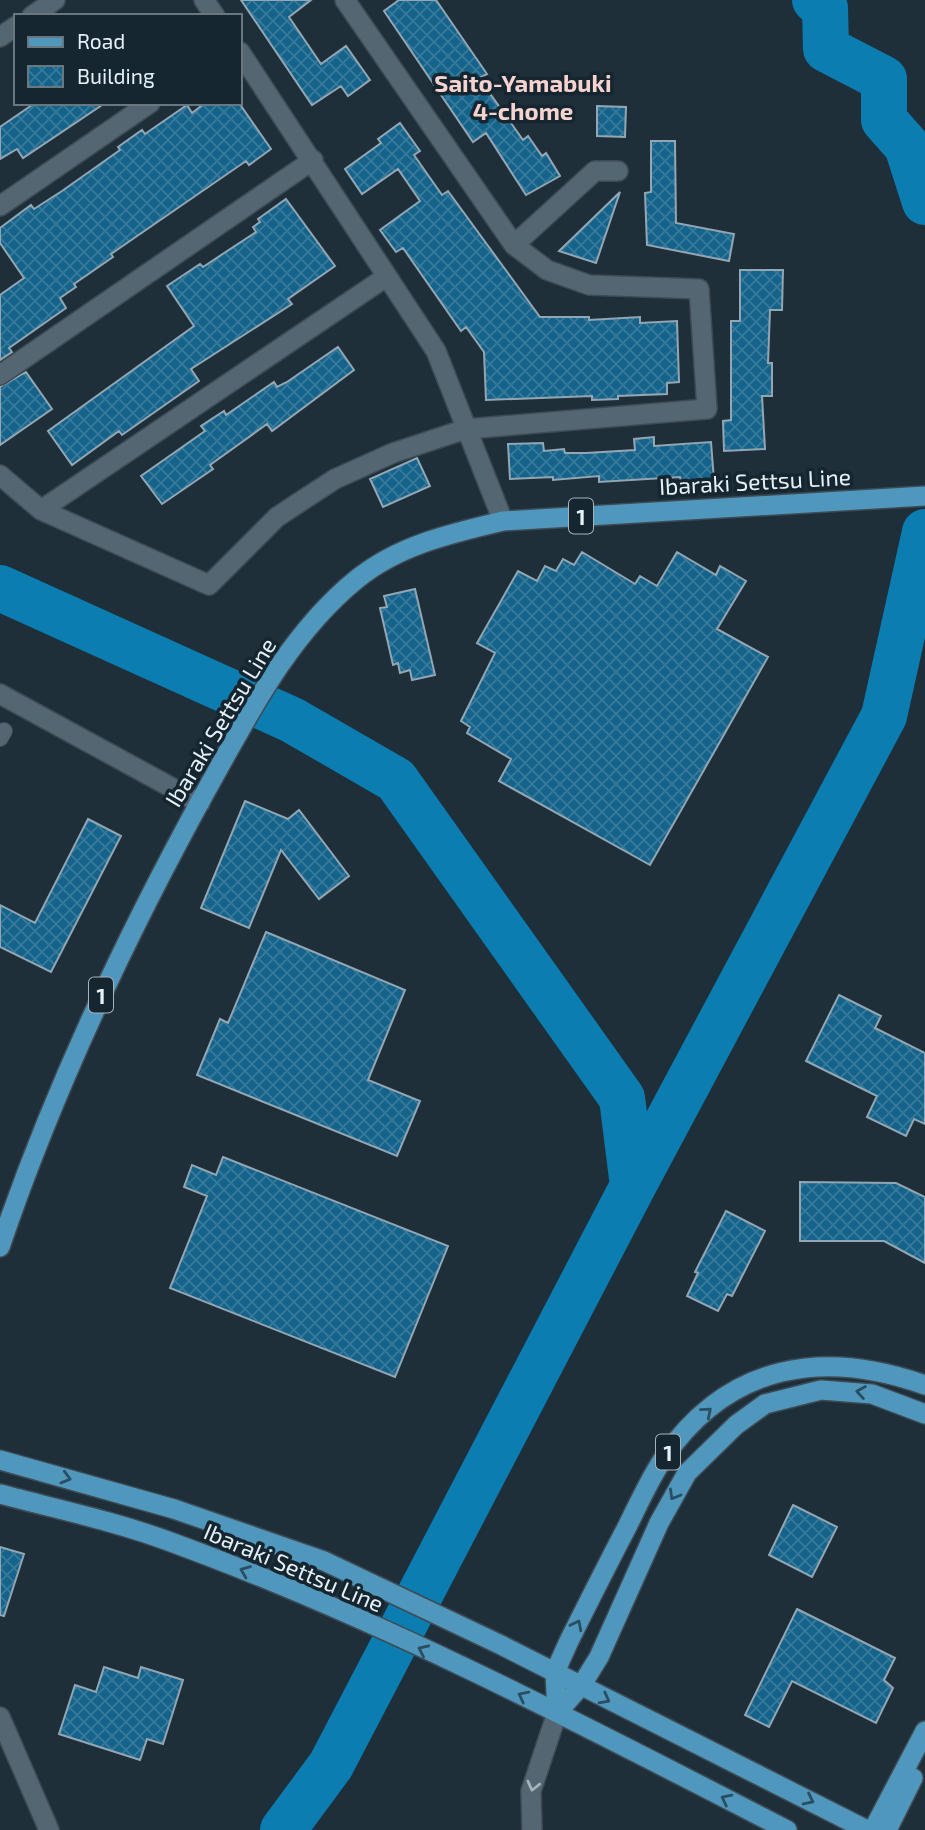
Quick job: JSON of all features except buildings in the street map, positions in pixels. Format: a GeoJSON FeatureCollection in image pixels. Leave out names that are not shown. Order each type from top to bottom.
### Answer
{"type":"FeatureCollection","features":[{"type":"Feature","properties":{"kind":"main road","name":"Ibaraki Settsu Line"},"geometry":{"type":"LineString","coordinates":[[0,1247],[16,1199],[86,1027],[124,946],[200,803],[283,658],[323,610],[358,578],[393,556],[441,536],[503,521],[925,496]]}},
{"type":"Feature","properties":{"kind":"main road","name":"1"},"geometry":{"type":"LineString","coordinates":[[555,1672],[663,1458],[695,1421],[715,1404],[764,1378],[820,1365],[875,1369],[925,1385]]}},
{"type":"Feature","properties":{"kind":"main road","name":"1"},"geometry":{"type":"LineString","coordinates":[[558,1713],[581,1686],[599,1657],[671,1499],[693,1466],[736,1425],[765,1405],[821,1391],[872,1394],[925,1414]]}},
{"type":"Feature","properties":{"kind":"main road","name":"Ibaraki Settsu Line"},"geometry":{"type":"LineString","coordinates":[[0,1460],[174,1509],[324,1561],[501,1645],[867,1830]]}},
{"type":"Feature","properties":{"kind":"main road","name":"Ibaraki Settsu Line"},"geometry":{"type":"LineString","coordinates":[[0,1494],[166,1540],[308,1597],[558,1713],[787,1830]]}},
{"type":"Feature","properties":{"kind":"main road"},"geometry":{"type":"LineString","coordinates":[[555,1672],[558,1713]]}},
{"type":"Feature","properties":{"kind":"main road"},"geometry":{"type":"LineString","coordinates":[[873,1830],[925,1731]]}},
{"type":"Feature","properties":{"kind":"main road"},"geometry":{"type":"LineString","coordinates":[[887,1830],[925,1756]]}},
{"type":"Feature","properties":{"kind":"street"},"geometry":{"type":"LineString","coordinates":[[35,14],[55,0]]}},
{"type":"Feature","properties":{"kind":"street"},"geometry":{"type":"LineString","coordinates":[[0,475],[41,510],[209,585],[277,517],[335,479],[393,453],[466,429],[708,410],[699,289],[589,285],[547,270],[514,245],[345,0]]}},
{"type":"Feature","properties":{"kind":"street"},"geometry":{"type":"LineString","coordinates":[[242,55],[436,351],[503,521]]}},
{"type":"Feature","properties":{"kind":"street"},"geometry":{"type":"LineString","coordinates":[[0,206],[147,105]]}},
{"type":"Feature","properties":{"kind":"street"},"geometry":{"type":"LineString","coordinates":[[0,375],[313,160]]}},
{"type":"Feature","properties":{"kind":"street"},"geometry":{"type":"LineString","coordinates":[[514,245],[594,172],[618,172]]}},
{"type":"Feature","properties":{"kind":"street"},"geometry":{"type":"LineString","coordinates":[[41,510],[386,277]]}},
{"type":"Feature","properties":{"kind":"street"},"geometry":{"type":"LineString","coordinates":[[0,694],[200,803]]}},
{"type":"Feature","properties":{"kind":"street"},"geometry":{"type":"LineString","coordinates":[[532,1830],[531,1791],[558,1713]]}},
{"type":"Feature","properties":{"kind":"street"},"geometry":{"type":"LineString","coordinates":[[0,1717],[49,1830]]}},
{"type":"Feature","properties":{"kind":"waterway"},"geometry":{"type":"LineString","coordinates":[[815,0],[825,8],[826,49],[884,79],[884,120],[907,146],[925,202]]}},
{"type":"Feature","properties":{"kind":"waterway"},"geometry":{"type":"LineString","coordinates":[[283,1830],[331,1765],[633,1186],[884,716],[925,532]]}},
{"type":"Feature","properties":{"kind":"waterway"},"geometry":{"type":"LineString","coordinates":[[0,588],[292,720],[396,780],[622,1098],[633,1186]]}},
{"type":"Feature","properties":{"kind":"district","name":"Saito-Yamabuki 4-chome"},"geometry":{"type":"Point","coordinates":[523,96]}}]}
